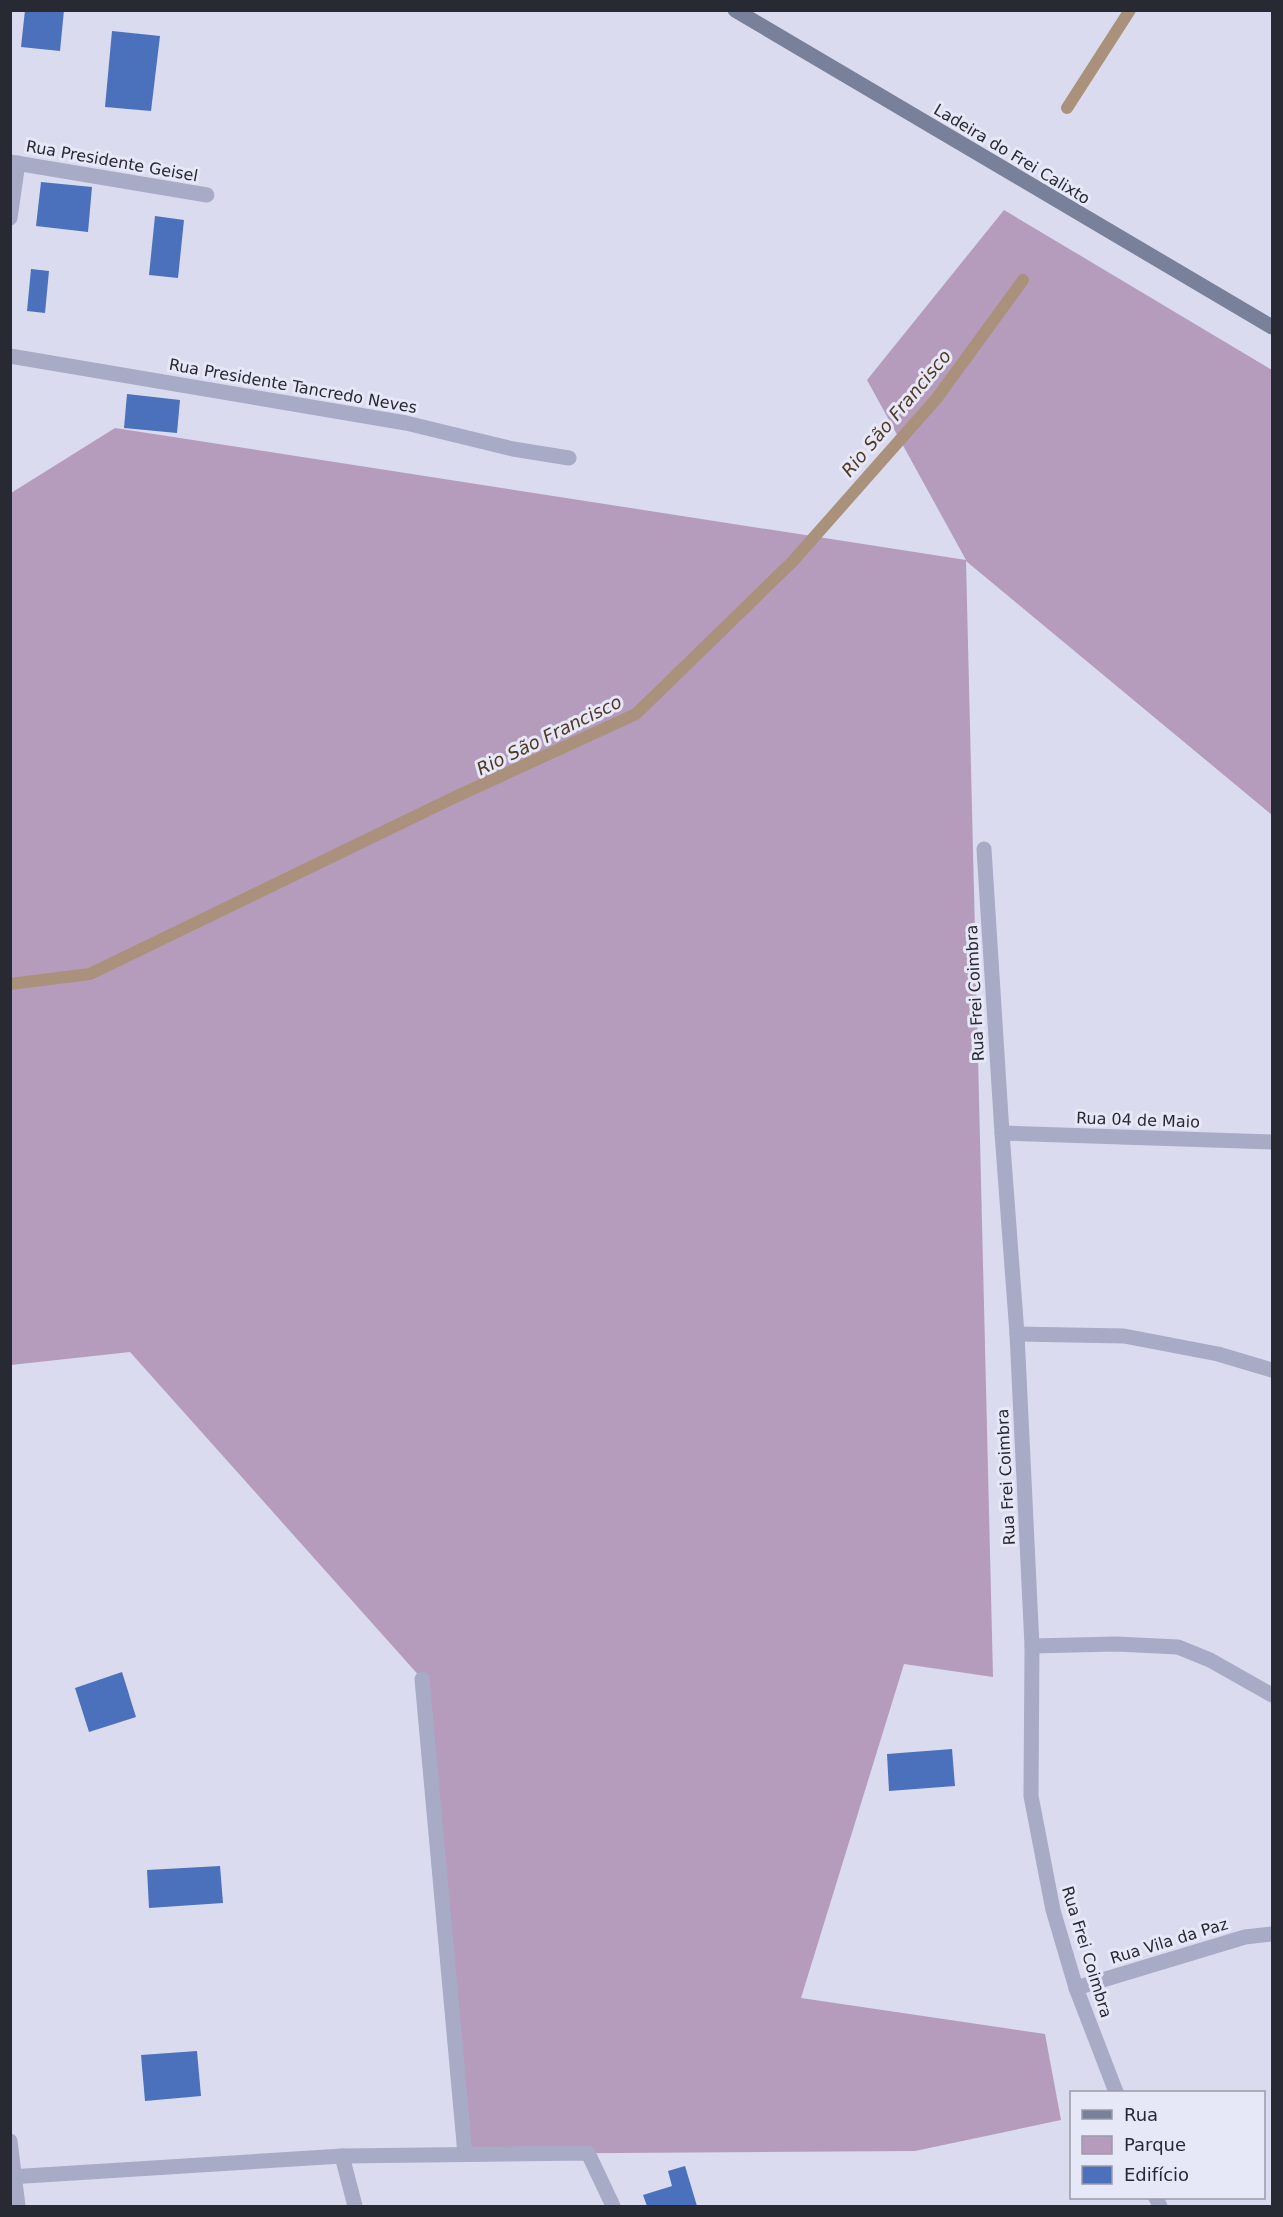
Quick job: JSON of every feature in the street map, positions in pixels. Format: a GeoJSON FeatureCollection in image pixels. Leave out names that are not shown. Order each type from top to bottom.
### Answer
{"type":"FeatureCollection","features":[{"type":"Feature","properties":{"kind":"street","name":"Ladeira do Frei Calixto"},"geometry":{"type":"LineString","coordinates":[[735,10],[1272,327]]}},
{"type":"Feature","properties":{"kind":"street","name":"Rua Presidente Geisel"},"geometry":{"type":"LineString","coordinates":[[14,162],[207,195]]}},
{"type":"Feature","properties":{"kind":"street"},"geometry":{"type":"LineString","coordinates":[[10,219],[14,162]]}},
{"type":"Feature","properties":{"kind":"street","name":"Rua Presidente Tancredo Neves"},"geometry":{"type":"LineString","coordinates":[[10,356],[406,423],[513,449],[569,458]]}},
{"type":"Feature","properties":{"kind":"street","name":"Rua Frei Coimbra"},"geometry":{"type":"LineString","coordinates":[[984,849],[1017,1334],[1032,1646],[1031,1796],[1053,1910],[1076,1988],[1116,2091]]}},
{"type":"Feature","properties":{"kind":"street","name":"Rua 04 de Maio"},"geometry":{"type":"LineString","coordinates":[[1002,1134],[1272,1142]]}},
{"type":"Feature","properties":{"kind":"street"},"geometry":{"type":"LineString","coordinates":[[1017,1334],[1124,1336],[1218,1354],[1272,1370]]}},
{"type":"Feature","properties":{"kind":"street"},"geometry":{"type":"LineString","coordinates":[[1032,1646],[1116,1644],[1178,1647],[1210,1660],[1272,1695]]}},
{"type":"Feature","properties":{"kind":"street"},"geometry":{"type":"LineString","coordinates":[[422,1679],[465,2154]]}},
{"type":"Feature","properties":{"kind":"street","name":"Rua Vila da Paz"},"geometry":{"type":"LineString","coordinates":[[1076,1988],[1245,1936],[1272,1934]]}},
{"type":"Feature","properties":{"kind":"street"},"geometry":{"type":"LineString","coordinates":[[10,2141],[12,2177],[18,2206]]}},
{"type":"Feature","properties":{"kind":"street"},"geometry":{"type":"LineString","coordinates":[[12,2177],[342,2156],[588,2153],[613,2206]]}},
{"type":"Feature","properties":{"kind":"street"},"geometry":{"type":"LineString","coordinates":[[342,2156],[355,2206]]}},
{"type":"Feature","properties":{"kind":"green space"},"geometry":{"type":"Polygon","coordinates":[[[1004,210],[1272,370],[1272,815],[966,561],[993,1677],[904,1664],[801,1998],[1045,2034],[1061,2120],[915,2151],[465,2154],[422,1679],[130,1352],[11,1365],[11,493],[115,428],[966,560],[867,380],[1004,210]]]}},
{"type":"Feature","properties":{"kind":"building"},"geometry":{"type":"Polygon","coordinates":[[[25,10],[64,10],[60,51],[21,47],[25,10]]]}},
{"type":"Feature","properties":{"kind":"building"},"geometry":{"type":"Polygon","coordinates":[[[112,31],[160,36],[151,111],[105,107],[112,31]]]}},
{"type":"Feature","properties":{"kind":"building"},"geometry":{"type":"Polygon","coordinates":[[[41,182],[92,187],[88,232],[36,226],[41,182]]]}},
{"type":"Feature","properties":{"kind":"building"},"geometry":{"type":"Polygon","coordinates":[[[155,216],[184,220],[178,278],[149,275],[155,216]]]}},
{"type":"Feature","properties":{"kind":"building"},"geometry":{"type":"Polygon","coordinates":[[[31,269],[49,271],[45,313],[27,311],[31,269]]]}},
{"type":"Feature","properties":{"kind":"building"},"geometry":{"type":"Polygon","coordinates":[[[127,394],[180,400],[177,433],[124,428],[127,394]]]}},
{"type":"Feature","properties":{"kind":"building"},"geometry":{"type":"Polygon","coordinates":[[[122,1672],[136,1717],[89,1732],[75,1688],[122,1672]]]}},
{"type":"Feature","properties":{"kind":"building"},"geometry":{"type":"Polygon","coordinates":[[[952,1749],[955,1786],[889,1791],[887,1754],[952,1749]]]}},
{"type":"Feature","properties":{"kind":"building"},"geometry":{"type":"Polygon","coordinates":[[[220,1866],[223,1903],[149,1908],[147,1870],[220,1866]]]}},
{"type":"Feature","properties":{"kind":"building"},"geometry":{"type":"Polygon","coordinates":[[[197,2051],[201,2096],[145,2101],[141,2055],[197,2051]]]}},
{"type":"Feature","properties":{"kind":"building"},"geometry":{"type":"Polygon","coordinates":[[[685,2166],[697,2206],[647,2206],[643,2195],[672,2186],[668,2171],[685,2166]]]}},
{"type":"Feature","properties":{"kind":"waterway","name":"Rio São Francisco"},"geometry":{"type":"LineString","coordinates":[[1067,108],[1130,10]]}},
{"type":"Feature","properties":{"kind":"waterway","name":"Rio São Francisco"},"geometry":{"type":"LineString","coordinates":[[10,984],[90,974],[453,798],[636,714],[793,561],[937,398],[1023,280]]}}]}
